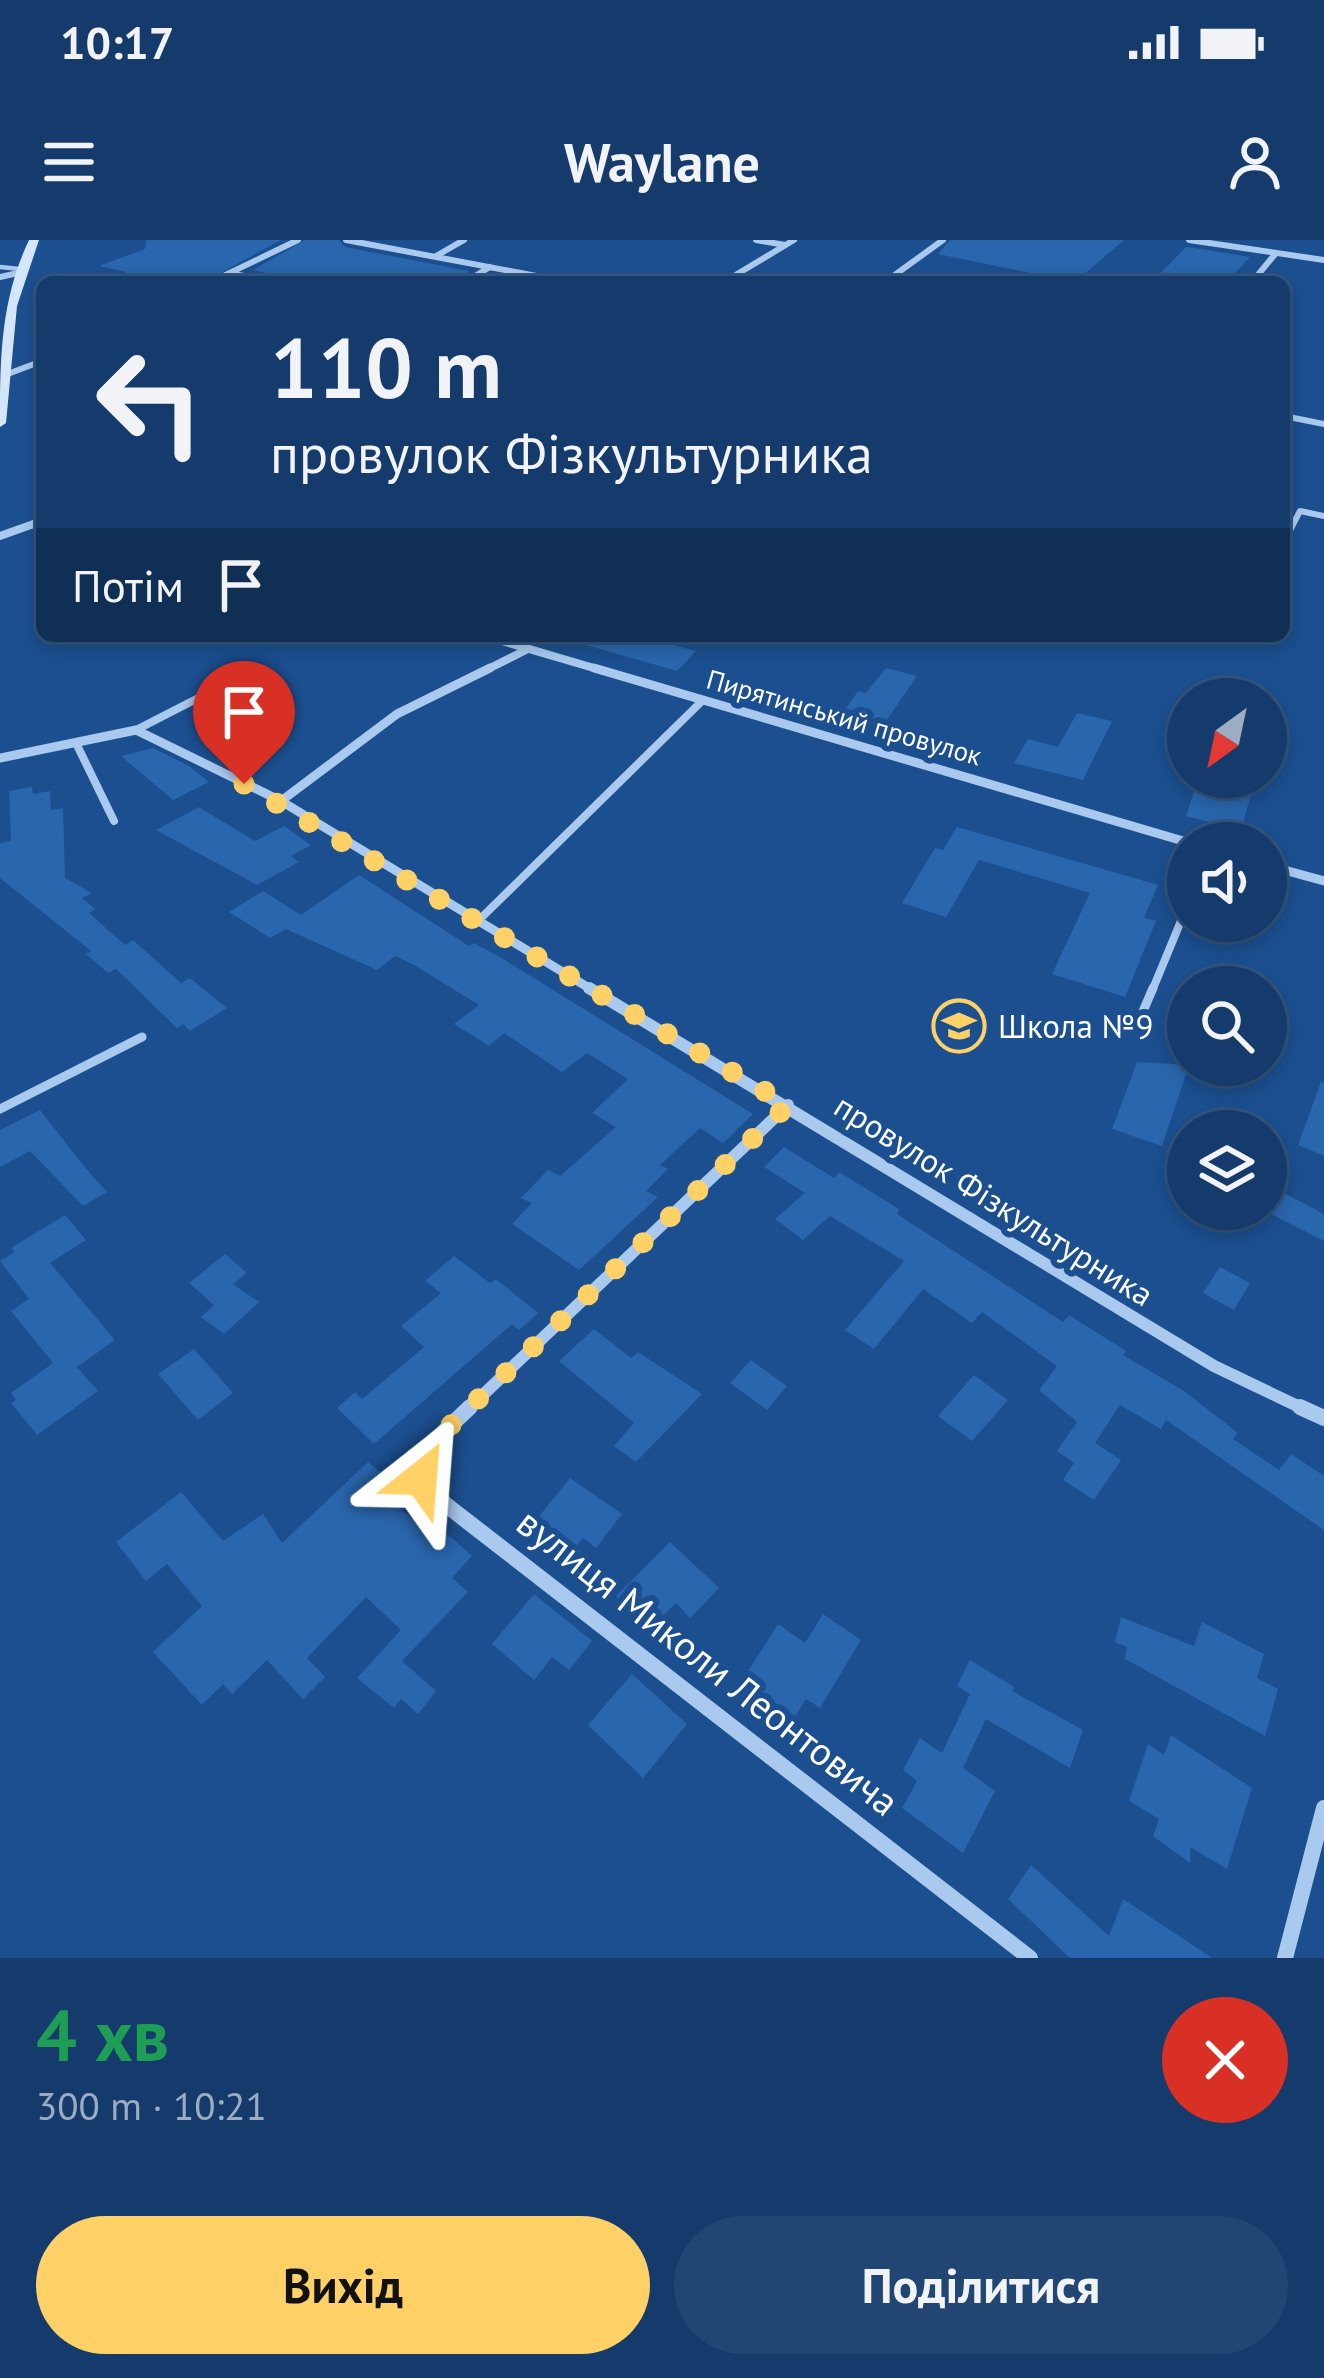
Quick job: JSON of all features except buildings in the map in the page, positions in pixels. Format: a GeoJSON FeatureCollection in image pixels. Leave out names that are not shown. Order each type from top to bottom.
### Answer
{"type":"FeatureCollection","features":[{"type":"Feature","properties":{"kind":"main road"},"geometry":{"type":"LineString","coordinates":[[0,423],[4,319],[30,242]]}},
{"type":"Feature","properties":{"kind":"street"},"geometry":{"type":"LineString","coordinates":[[224,276],[298,240]]}},
{"type":"Feature","properties":{"kind":"street"},"geometry":{"type":"LineString","coordinates":[[346,240],[537,276]]}},
{"type":"Feature","properties":{"kind":"street"},"geometry":{"type":"LineString","coordinates":[[435,256],[464,240]]}},
{"type":"Feature","properties":{"kind":"street"},"geometry":{"type":"LineString","coordinates":[[756,240],[786,245]]}},
{"type":"Feature","properties":{"kind":"street"},"geometry":{"type":"LineString","coordinates":[[734,276],[794,240]]}},
{"type":"Feature","properties":{"kind":"street"},"geometry":{"type":"LineString","coordinates":[[893,276],[944,240]]}},
{"type":"Feature","properties":{"kind":"street"},"geometry":{"type":"LineString","coordinates":[[1189,240],[1324,260]]}},
{"type":"Feature","properties":{"kind":"street"},"geometry":{"type":"LineString","coordinates":[[1257,276],[1276,253]]}},
{"type":"Feature","properties":{"kind":"street"},"geometry":{"type":"LineString","coordinates":[[475,276],[491,267]]}},
{"type":"Feature","properties":{"kind":"street"},"geometry":{"type":"LineString","coordinates":[[0,277],[19,271]]}},
{"type":"Feature","properties":{"kind":"street"},"geometry":{"type":"LineString","coordinates":[[230,273],[244,276]]}},
{"type":"Feature","properties":{"kind":"street"},"geometry":{"type":"LineString","coordinates":[[4,375],[36,363]]}},
{"type":"Feature","properties":{"kind":"street"},"geometry":{"type":"LineString","coordinates":[[1290,417],[1324,424]]}},
{"type":"Feature","properties":{"kind":"street"},"geometry":{"type":"LineString","coordinates":[[0,536],[36,523]]}},
{"type":"Feature","properties":{"kind":"street","name":"Пирятинський провулок"},"geometry":{"type":"LineString","coordinates":[[503,642],[1167,836]]}},
{"type":"Feature","properties":{"kind":"street"},"geometry":{"type":"LineString","coordinates":[[281,801],[397,714],[526,650]]}},
{"type":"Feature","properties":{"kind":"street"},"geometry":{"type":"LineString","coordinates":[[0,758],[136,730]]}},
{"type":"Feature","properties":{"kind":"street","name":"провулок Фізкультурника"},"geometry":{"type":"LineString","coordinates":[[136,730],[281,801],[1214,1366],[1324,1418]]}},
{"type":"Feature","properties":{"kind":"street"},"geometry":{"type":"LineString","coordinates":[[1287,871],[1324,881]]}},
{"type":"Feature","properties":{"kind":"street","name":"вулиця Миколи Леонтовича"},"geometry":{"type":"LineString","coordinates":[[788,1105],[432,1443],[421,1478],[446,1504],[1030,1958]]}},
{"type":"Feature","properties":{"kind":"street"},"geometry":{"type":"LineString","coordinates":[[1285,1958],[1324,1808]]}},
{"type":"Feature","properties":{"kind":"lane"},"geometry":{"type":"LineString","coordinates":[[0,267],[19,271]]}},
{"type":"Feature","properties":{"kind":"lane"},"geometry":{"type":"LineString","coordinates":[[1290,530],[1300,511],[1324,516]]}},
{"type":"Feature","properties":{"kind":"lane"},"geometry":{"type":"LineString","coordinates":[[136,730],[210,692]]}},
{"type":"Feature","properties":{"kind":"lane"},"geometry":{"type":"LineString","coordinates":[[479,920],[700,702]]}},
{"type":"Feature","properties":{"kind":"lane"},"geometry":{"type":"LineString","coordinates":[[76,743],[114,820]]}},
{"type":"Feature","properties":{"kind":"lane"},"geometry":{"type":"LineString","coordinates":[[1135,1030],[1172,942]]}},
{"type":"Feature","properties":{"kind":"lane"},"geometry":{"type":"LineString","coordinates":[[0,1109],[142,1037]]}},
{"type":"Feature","properties":{"kind":"place","name":"Школа №9"},"geometry":{"type":"Point","coordinates":[959,1026]}},
{"type":"Feature","properties":{"kind":"route"},"geometry":{"type":"LineString","coordinates":[[244,784],[281,801],[788,1105],[432,1443],[421,1478]]}}]}
